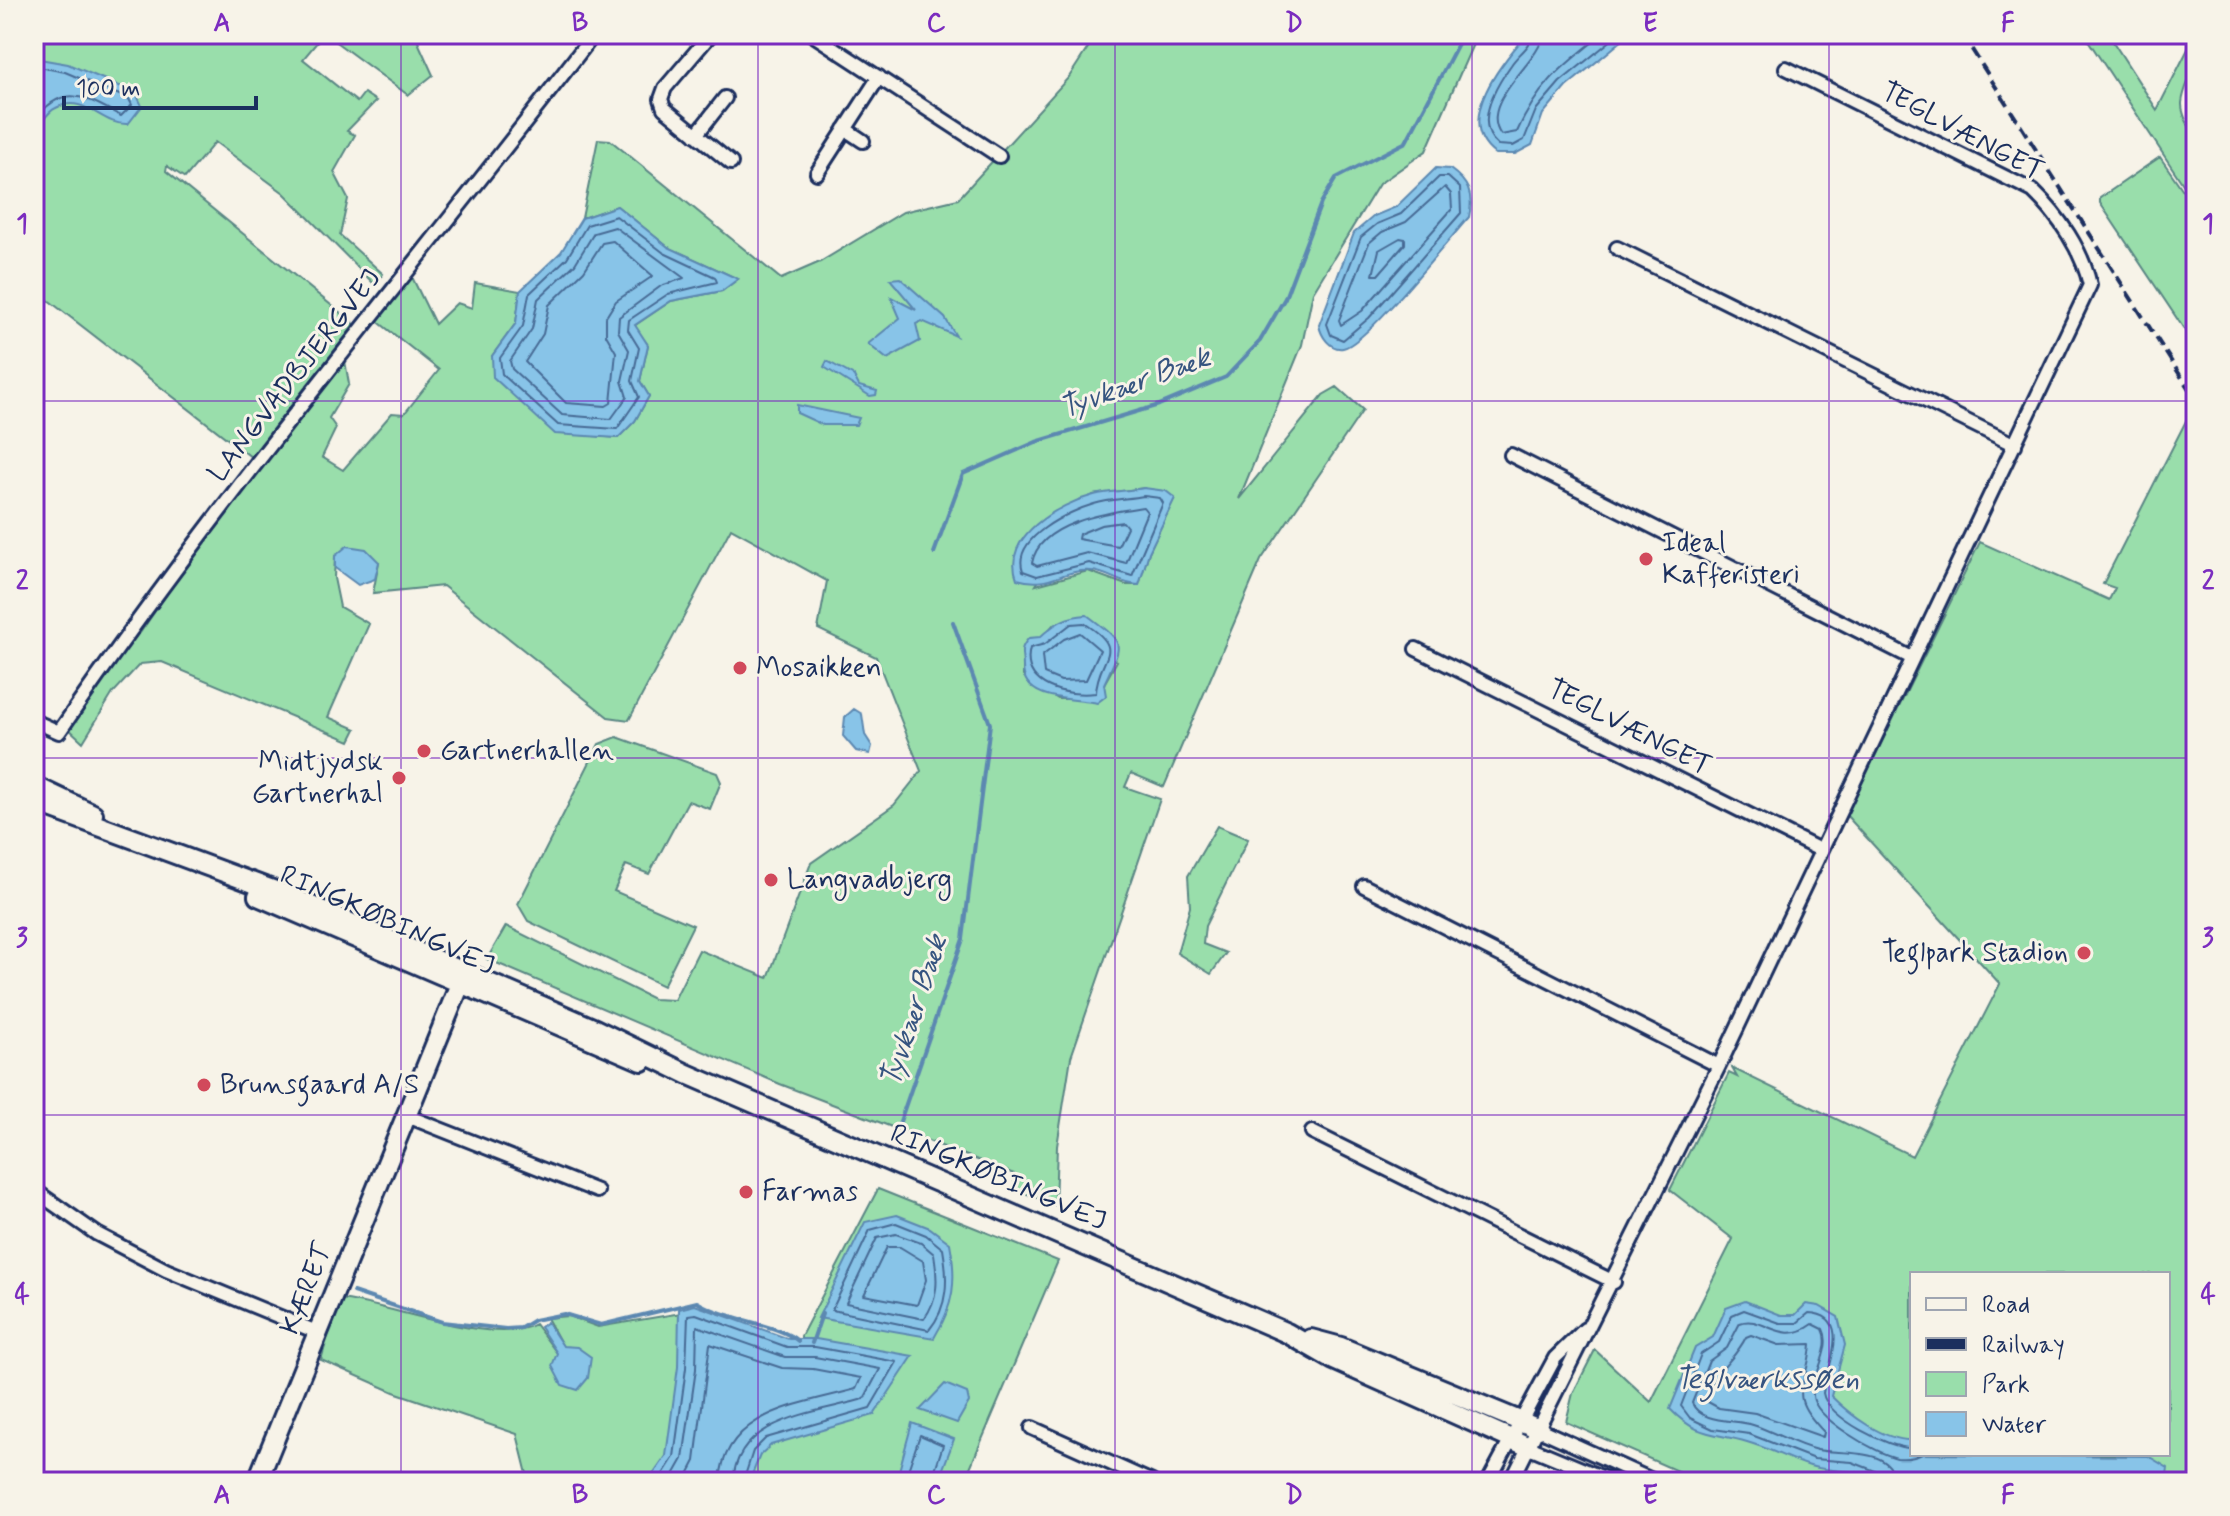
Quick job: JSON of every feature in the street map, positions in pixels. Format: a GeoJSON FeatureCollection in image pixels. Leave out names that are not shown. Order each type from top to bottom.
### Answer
{"type":"FeatureCollection","features":[{"type":"Feature","properties":{"kind":"street","name":"LANGVADBJERGVEJ"},"geometry":{"type":"LineString","coordinates":[[34,721],[59,732],[127,632],[345,348],[594,34]]}},
{"type":"Feature","properties":{"kind":"street"},"geometry":{"type":"LineString","coordinates":[[711,34],[665,88],[661,99],[664,108],[731,163]]}},
{"type":"Feature","properties":{"kind":"street"},"geometry":{"type":"LineString","coordinates":[[812,34],[999,156]]}},
{"type":"Feature","properties":{"kind":"street","name":"TEGLVÆNGET"},"geometry":{"type":"LineString","coordinates":[[1511,1482],[1614,1282],[1719,1066],[2090,285],[2085,265],[2052,209],[2033,191],[1786,68]]}},
{"type":"Feature","properties":{"kind":"street"},"geometry":{"type":"LineString","coordinates":[[817,173],[879,77]]}},
{"type":"Feature","properties":{"kind":"street"},"geometry":{"type":"LineString","coordinates":[[696,135],[725,98]]}},
{"type":"Feature","properties":{"kind":"street"},"geometry":{"type":"LineString","coordinates":[[845,129],[863,141]]}},
{"type":"Feature","properties":{"kind":"street"},"geometry":{"type":"LineString","coordinates":[[1617,248],[2015,445]]}},
{"type":"Feature","properties":{"kind":"street"},"geometry":{"type":"LineString","coordinates":[[1511,455],[1912,658]]}},
{"type":"Feature","properties":{"kind":"street","name":"TEGLVÆNGET"},"geometry":{"type":"LineString","coordinates":[[1416,649],[1820,850]]}},
{"type":"Feature","properties":{"kind":"street","name":"RINGKØBINGVEJ"},"geometry":{"type":"LineString","coordinates":[[34,786],[159,848]]}},
{"type":"Feature","properties":{"kind":"street","name":"RINGKØBINGVEJ"},"geometry":{"type":"LineString","coordinates":[[34,802],[297,900],[610,1035],[687,1074],[1287,1333],[1334,1360],[1613,1482]]}},
{"type":"Feature","properties":{"kind":"street","name":"RINGKØBINGVEJ"},"geometry":{"type":"LineString","coordinates":[[201,866],[266,901],[621,1054],[687,1074]]}},
{"type":"Feature","properties":{"kind":"street"},"geometry":{"type":"LineString","coordinates":[[1364,886],[1719,1066]]}},
{"type":"Feature","properties":{"kind":"street","name":"KÆRET"},"geometry":{"type":"LineString","coordinates":[[257,1482],[460,984]]}},
{"type":"Feature","properties":{"kind":"street"},"geometry":{"type":"LineString","coordinates":[[407,1116],[597,1191]]}},
{"type":"Feature","properties":{"kind":"street"},"geometry":{"type":"LineString","coordinates":[[1312,1132],[1614,1282]]}},
{"type":"Feature","properties":{"kind":"street"},"geometry":{"type":"LineString","coordinates":[[34,1190],[97,1234],[166,1270],[319,1333]]}},
{"type":"Feature","properties":{"kind":"street","name":"TEGLVÆNGET"},"geometry":{"type":"LineString","coordinates":[[1488,1482],[1555,1358],[1590,1324]]}},
{"type":"Feature","properties":{"kind":"street","name":"RINGKØBINGVEJ"},"geometry":{"type":"LineString","coordinates":[[1287,1333],[1341,1347],[1539,1429],[1656,1482]]}},
{"type":"Feature","properties":{"kind":"street"},"geometry":{"type":"LineString","coordinates":[[1032,1428],[1152,1482]]}},
{"type":"Feature","properties":{"kind":"green space"},"geometry":{"type":"Polygon","coordinates":[[[34,34],[324,34],[303,59],[357,102],[364,93],[376,101],[347,131],[355,135],[334,172],[348,199],[340,235],[383,274],[375,285],[284,193],[215,142],[185,178],[167,166],[166,171],[358,327],[251,457],[34,289],[34,34]]]}},
{"type":"Feature","properties":{"kind":"green space"},"geometry":{"type":"Polygon","coordinates":[[[325,34],[423,34],[418,42],[433,75],[408,95],[325,34]]]}},
{"type":"Feature","properties":{"kind":"green space"},"geometry":{"type":"Polygon","coordinates":[[[1097,34],[1482,34],[1473,44],[1426,151],[1379,184],[1313,292],[1302,345],[1239,499],[1323,395],[1337,387],[1363,410],[1261,560],[1164,787],[1131,773],[1125,787],[1160,799],[1071,1057],[1057,1146],[1055,1205],[1015,1189],[1014,1174],[780,1084],[487,959],[506,926],[653,999],[674,1000],[699,950],[768,978],[811,863],[894,805],[921,771],[876,657],[818,629],[827,581],[731,528],[629,720],[608,717],[443,586],[373,593],[379,562],[335,556],[334,578],[340,607],[369,624],[328,717],[356,729],[350,741],[162,662],[140,664],[113,693],[83,742],[67,727],[129,638],[140,633],[202,543],[344,355],[349,384],[329,418],[336,428],[322,457],[343,470],[392,413],[404,414],[439,370],[376,320],[411,275],[435,324],[457,303],[472,308],[475,283],[520,291],[516,323],[492,356],[555,433],[618,438],[635,421],[649,396],[640,381],[648,345],[634,326],[671,301],[722,291],[738,279],[668,247],[617,206],[582,218],[598,139],[610,140],[781,279],[820,262],[903,212],[958,199],[1069,77],[1097,34]],[[1144,488],[1093,495],[1036,585],[1088,571],[1126,585],[1139,585],[1149,552],[1174,499],[1144,488]],[[1053,625],[1023,661],[1023,676],[1058,699],[1077,699],[1104,684],[1117,661],[1053,625]]]}},
{"type":"Feature","properties":{"kind":"green space"},"geometry":{"type":"Polygon","coordinates":[[[2084,34],[2108,34],[2157,110],[2190,45],[2196,47],[2182,103],[2196,146],[2191,162],[2196,170],[2196,204],[2084,34]]]}},
{"type":"Feature","properties":{"kind":"green space"},"geometry":{"type":"Polygon","coordinates":[[[2160,157],[2196,209],[2196,347],[2100,203],[2100,198],[2160,157]]]}},
{"type":"Feature","properties":{"kind":"green space","name":"Teglpark Stadion"},"geometry":{"type":"Polygon","coordinates":[[[2191,411],[2196,419],[2196,1472],[2187,1482],[1702,1482],[1566,1422],[1573,1393],[1595,1350],[1651,1402],[1733,1239],[1670,1190],[1729,1073],[1737,1077],[1732,1068],[1912,1156],[2000,984],[1846,815],[1980,542],[2109,600],[2115,588],[2103,584],[2191,411]]]}},
{"type":"Feature","properties":{"kind":"green space"},"geometry":{"type":"Polygon","coordinates":[[[617,737],[717,773],[721,782],[710,809],[688,801],[649,874],[626,865],[614,891],[693,925],[663,986],[528,921],[518,904],[599,744],[617,737]]]}},
{"type":"Feature","properties":{"kind":"green space"},"geometry":{"type":"Polygon","coordinates":[[[1217,826],[1248,839],[1205,926],[1203,944],[1226,953],[1211,974],[1177,953],[1190,907],[1188,876],[1217,826]]]}},
{"type":"Feature","properties":{"kind":"green space"},"geometry":{"type":"Polygon","coordinates":[[[878,1189],[1058,1261],[964,1482],[529,1482],[517,1434],[394,1392],[321,1360],[339,1299],[468,1328],[517,1330],[535,1324],[557,1353],[577,1347],[563,1347],[547,1318],[568,1316],[598,1327],[693,1311],[801,1349],[801,1336],[878,1189]]]}},
{"type":"Feature","properties":{"kind":"water"},"geometry":{"type":"Polygon","coordinates":[[[1527,34],[1630,34],[1566,87],[1543,114],[1532,145],[1515,154],[1495,154],[1483,141],[1478,126],[1480,109],[1495,75],[1527,34]]]}},
{"type":"Feature","properties":{"kind":"water"},"geometry":{"type":"Polygon","coordinates":[[[34,58],[68,64],[136,93],[142,106],[128,124],[110,120],[76,104],[66,104],[47,115],[34,131],[34,58]]]}},
{"type":"Feature","properties":{"kind":"water"},"geometry":{"type":"Polygon","coordinates":[[[1436,168],[1450,169],[1465,184],[1471,202],[1469,217],[1369,329],[1343,348],[1330,345],[1319,325],[1354,233],[1374,216],[1396,207],[1436,168]]]}},
{"type":"Feature","properties":{"kind":"water"},"geometry":{"type":"Polygon","coordinates":[[[617,206],[668,247],[738,279],[722,291],[671,301],[635,325],[648,345],[640,381],[649,396],[635,421],[618,438],[555,434],[493,377],[492,356],[516,323],[520,291],[561,252],[582,218],[617,206]]]}},
{"type":"Feature","properties":{"kind":"water"},"geometry":{"type":"Polygon","coordinates":[[[900,278],[945,318],[956,336],[922,321],[916,324],[920,341],[887,359],[868,344],[900,318],[891,297],[916,310],[890,279],[900,278]]]}},
{"type":"Feature","properties":{"kind":"water"},"geometry":{"type":"Polygon","coordinates":[[[827,361],[854,376],[859,386],[877,391],[876,395],[870,396],[824,367],[827,361]]]}},
{"type":"Feature","properties":{"kind":"water"},"geometry":{"type":"Polygon","coordinates":[[[797,405],[859,418],[856,425],[823,425],[797,413],[797,405]]]}},
{"type":"Feature","properties":{"kind":"water"},"geometry":{"type":"Polygon","coordinates":[[[1144,488],[1166,491],[1175,498],[1149,552],[1139,585],[1091,571],[1039,582],[1017,579],[1014,563],[1017,549],[1036,524],[1080,499],[1144,488]]]}},
{"type":"Feature","properties":{"kind":"water"},"geometry":{"type":"Polygon","coordinates":[[[347,546],[366,549],[379,562],[375,579],[358,585],[335,568],[335,556],[347,546]]]}},
{"type":"Feature","properties":{"kind":"water"},"geometry":{"type":"Polygon","coordinates":[[[1087,615],[1118,645],[1104,684],[1106,696],[1097,703],[1063,699],[1031,687],[1025,678],[1022,652],[1029,638],[1040,637],[1061,621],[1087,615]]]}},
{"type":"Feature","properties":{"kind":"water"},"geometry":{"type":"Polygon","coordinates":[[[854,709],[862,714],[865,735],[872,746],[870,754],[856,751],[843,736],[845,717],[854,709]]]}},
{"type":"Feature","properties":{"kind":"water"},"geometry":{"type":"Polygon","coordinates":[[[897,1215],[930,1228],[950,1243],[952,1292],[946,1315],[934,1338],[818,1318],[865,1222],[897,1215]]]}},
{"type":"Feature","properties":{"kind":"water","name":"Teglværkssøen"},"geometry":{"type":"Polygon","coordinates":[[[1745,1301],[1781,1315],[1795,1315],[1806,1304],[1819,1306],[1838,1317],[1845,1345],[1831,1396],[1879,1432],[1910,1440],[1910,1456],[2148,1456],[2168,1468],[2166,1482],[1881,1482],[1864,1474],[1810,1466],[1755,1445],[1698,1430],[1670,1409],[1695,1348],[1713,1337],[1726,1308],[1745,1301]]]}},
{"type":"Feature","properties":{"kind":"water"},"geometry":{"type":"Polygon","coordinates":[[[695,1305],[789,1339],[816,1339],[913,1356],[874,1415],[771,1445],[760,1455],[749,1482],[648,1482],[666,1456],[678,1367],[679,1309],[695,1305]]]}},
{"type":"Feature","properties":{"kind":"water"},"geometry":{"type":"Polygon","coordinates":[[[547,1322],[563,1346],[577,1347],[591,1357],[588,1378],[578,1390],[562,1385],[552,1366],[557,1353],[540,1327],[547,1322]]]}},
{"type":"Feature","properties":{"kind":"water"},"geometry":{"type":"Polygon","coordinates":[[[945,1384],[967,1393],[969,1402],[957,1423],[920,1410],[945,1384]]]}},
{"type":"Feature","properties":{"kind":"water"},"geometry":{"type":"Polygon","coordinates":[[[912,1423],[954,1439],[938,1482],[896,1482],[912,1423]]]}},
{"type":"Feature","properties":{"kind":"waterway","name":"Tyvkær Bæk"},"geometry":{"type":"LineString","coordinates":[[934,553],[963,474],[1036,442],[1159,405],[1226,377],[1260,341],[1285,298],[1321,203],[1336,178],[1406,142],[1463,34]]}},
{"type":"Feature","properties":{"kind":"waterway","name":"Tyvkær Bæk"},"geometry":{"type":"LineString","coordinates":[[896,1133],[963,939],[990,724],[953,622]]}},
{"type":"Feature","properties":{"kind":"waterway"},"geometry":{"type":"LineString","coordinates":[[353,1292],[442,1322],[506,1329],[521,1328],[534,1320],[564,1314],[601,1325],[697,1302],[778,1330],[798,1341]]}},
{"type":"Feature","properties":{"kind":"waterway","name":"Tyvkær Bæk"},"geometry":{"type":"LineString","coordinates":[[812,1343],[822,1314]]}},
{"type":"Feature","properties":{"kind":"railway"},"geometry":{"type":"LineString","coordinates":[[1962,34],[2196,400]]}},
{"type":"Feature","properties":{"kind":"place","name":"Ideal Kafferisteri"},"geometry":{"type":"Point","coordinates":[1646,559]}},
{"type":"Feature","properties":{"kind":"place","name":"Mosaikken"},"geometry":{"type":"Point","coordinates":[740,668]}},
{"type":"Feature","properties":{"kind":"place","name":"Gartnerhallen"},"geometry":{"type":"Point","coordinates":[424,751]}},
{"type":"Feature","properties":{"kind":"place","name":"Midtjydsk Gartnerhal"},"geometry":{"type":"Point","coordinates":[399,778]}},
{"type":"Feature","properties":{"kind":"place","name":"Langvadbjerg"},"geometry":{"type":"Point","coordinates":[771,880]}},
{"type":"Feature","properties":{"kind":"place","name":"Teglpark Stadion"},"geometry":{"type":"Point","coordinates":[2084,953]}},
{"type":"Feature","properties":{"kind":"place","name":"Brunsgaard A/S"},"geometry":{"type":"Point","coordinates":[204,1085]}},
{"type":"Feature","properties":{"kind":"place","name":"Farmas"},"geometry":{"type":"Point","coordinates":[746,1192]}}]}
